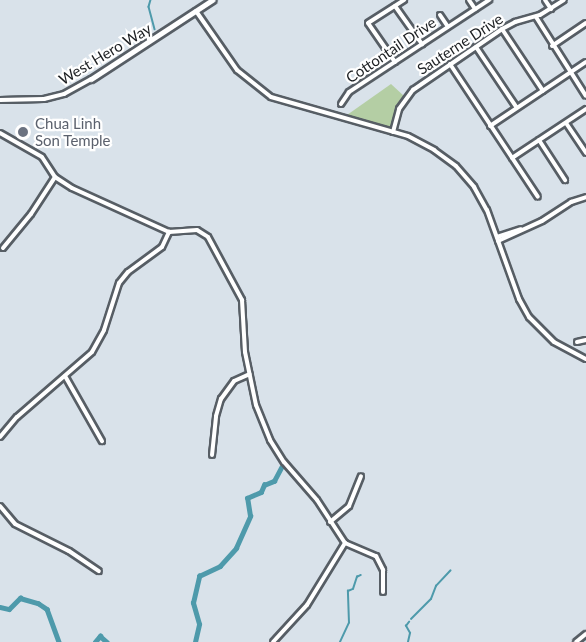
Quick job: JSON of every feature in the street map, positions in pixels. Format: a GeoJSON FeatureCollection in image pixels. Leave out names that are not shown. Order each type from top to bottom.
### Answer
{"type":"FeatureCollection","features":[{"type":"Feature","properties":{"kind":"main road","name":"West Hero Way"},"geometry":{"type":"LineString","coordinates":[[91,79],[212,0]]}},
{"type":"Feature","properties":{"kind":"street"},"geometry":{"type":"LineString","coordinates":[[395,62],[368,23],[404,0]]}},
{"type":"Feature","properties":{"kind":"street"},"geometry":{"type":"LineString","coordinates":[[469,0],[475,9]]}},
{"type":"Feature","properties":{"kind":"street","name":"Cottontail Drive"},"geometry":{"type":"LineString","coordinates":[[341,104],[349,92],[489,0]]}},
{"type":"Feature","properties":{"kind":"street"},"geometry":{"type":"LineString","coordinates":[[545,0],[551,9]]}},
{"type":"Feature","properties":{"kind":"street","name":"Sauterne Drive"},"geometry":{"type":"LineString","coordinates":[[393,132],[399,109],[408,96],[502,29],[515,22],[536,17],[564,0]]}},
{"type":"Feature","properties":{"kind":"street"},"geometry":{"type":"LineString","coordinates":[[395,6],[422,44]]}},
{"type":"Feature","properties":{"kind":"street"},"geometry":{"type":"LineString","coordinates":[[196,11],[237,70],[259,90],[284,103],[408,136],[434,150],[456,166],[483,203],[519,298],[529,317],[554,342],[586,359]]}},
{"type":"Feature","properties":{"kind":"street"},"geometry":{"type":"LineString","coordinates":[[440,15],[448,27]]}},
{"type":"Feature","properties":{"kind":"street"},"geometry":{"type":"LineString","coordinates":[[536,17],[552,46],[586,96]]}},
{"type":"Feature","properties":{"kind":"street"},"geometry":{"type":"LineString","coordinates":[[552,46],[586,23]]}},
{"type":"Feature","properties":{"kind":"street"},"geometry":{"type":"LineString","coordinates":[[502,29],[543,91]]}},
{"type":"Feature","properties":{"kind":"street"},"geometry":{"type":"LineString","coordinates":[[476,47],[517,108]]}},
{"type":"Feature","properties":{"kind":"street"},"geometry":{"type":"LineString","coordinates":[[490,126],[586,62]]}},
{"type":"Feature","properties":{"kind":"street"},"geometry":{"type":"LineString","coordinates":[[450,64],[538,197]]}},
{"type":"Feature","properties":{"kind":"street","name":"West Hero Way"},"geometry":{"type":"LineString","coordinates":[[0,100],[44,99],[64,94],[91,79]]}},
{"type":"Feature","properties":{"kind":"street"},"geometry":{"type":"LineString","coordinates":[[512,158],[586,109]]}},
{"type":"Feature","properties":{"kind":"street"},"geometry":{"type":"LineString","coordinates":[[566,123],[586,153]]}},
{"type":"Feature","properties":{"kind":"street"},"geometry":{"type":"LineString","coordinates":[[0,133],[42,157],[55,177],[72,188],[170,232],[197,230],[203,233],[237,288],[243,306],[242,332],[256,405],[274,448],[317,500],[345,543],[376,556],[383,570],[383,592]]}},
{"type":"Feature","properties":{"kind":"street"},"geometry":{"type":"LineString","coordinates":[[539,140],[565,180]]}},
{"type":"Feature","properties":{"kind":"street"},"geometry":{"type":"LineString","coordinates":[[3,248],[34,210],[55,177]]}},
{"type":"Feature","properties":{"kind":"street"},"geometry":{"type":"LineString","coordinates":[[497,239],[528,227],[571,202],[586,197]]}},
{"type":"Feature","properties":{"kind":"street"},"geometry":{"type":"LineString","coordinates":[[0,437],[6,427],[97,345],[121,281],[162,247],[170,232]]}},
{"type":"Feature","properties":{"kind":"street"},"geometry":{"type":"LineString","coordinates":[[577,342],[586,340]]}},
{"type":"Feature","properties":{"kind":"street"},"geometry":{"type":"LineString","coordinates":[[212,455],[216,416],[221,399],[234,381],[250,374]]}},
{"type":"Feature","properties":{"kind":"street"},"geometry":{"type":"LineString","coordinates":[[65,376],[102,441]]}},
{"type":"Feature","properties":{"kind":"street"},"geometry":{"type":"LineString","coordinates":[[330,522],[349,507],[361,476]]}},
{"type":"Feature","properties":{"kind":"street"},"geometry":{"type":"LineString","coordinates":[[0,506],[15,524],[69,551],[99,571]]}},
{"type":"Feature","properties":{"kind":"street"},"geometry":{"type":"LineString","coordinates":[[273,642],[307,605],[345,543]]}},
{"type":"Feature","properties":{"kind":"street"},"geometry":{"type":"LineString","coordinates":[[576,642],[586,634]]}},
{"type":"Feature","properties":{"kind":"green space"},"geometry":{"type":"Polygon","coordinates":[[[391,84],[404,96],[391,129],[350,119],[347,115],[391,84]]]}},
{"type":"Feature","properties":{"kind":"waterway"},"geometry":{"type":"LineString","coordinates":[[151,0],[149,7],[155,29]]}},
{"type":"Feature","properties":{"kind":"waterway"},"geometry":{"type":"LineString","coordinates":[[195,642],[199,624],[193,603],[199,576],[220,566],[236,548],[250,516],[247,498],[261,492],[264,485],[274,481],[281,468]]}},
{"type":"Feature","properties":{"kind":"waterway"},"geometry":{"type":"LineString","coordinates":[[411,619],[431,599],[436,586],[450,571]]}},
{"type":"Feature","properties":{"kind":"waterway"},"geometry":{"type":"LineString","coordinates":[[340,642],[349,623],[348,591],[353,589],[357,577],[361,575]]}},
{"type":"Feature","properties":{"kind":"waterway"},"geometry":{"type":"LineString","coordinates":[[0,607],[9,609],[20,598],[38,603],[47,609],[59,642]]}},
{"type":"Feature","properties":{"kind":"waterway"},"geometry":{"type":"LineString","coordinates":[[408,642],[410,633],[406,626],[409,622]]}},
{"type":"Feature","properties":{"kind":"waterway"},"geometry":{"type":"LineString","coordinates":[[95,642],[100,636],[107,642]]}},
{"type":"Feature","properties":{"kind":"place","name":"Chua Linh Son Temple"},"geometry":{"type":"Point","coordinates":[23,132]}}]}
